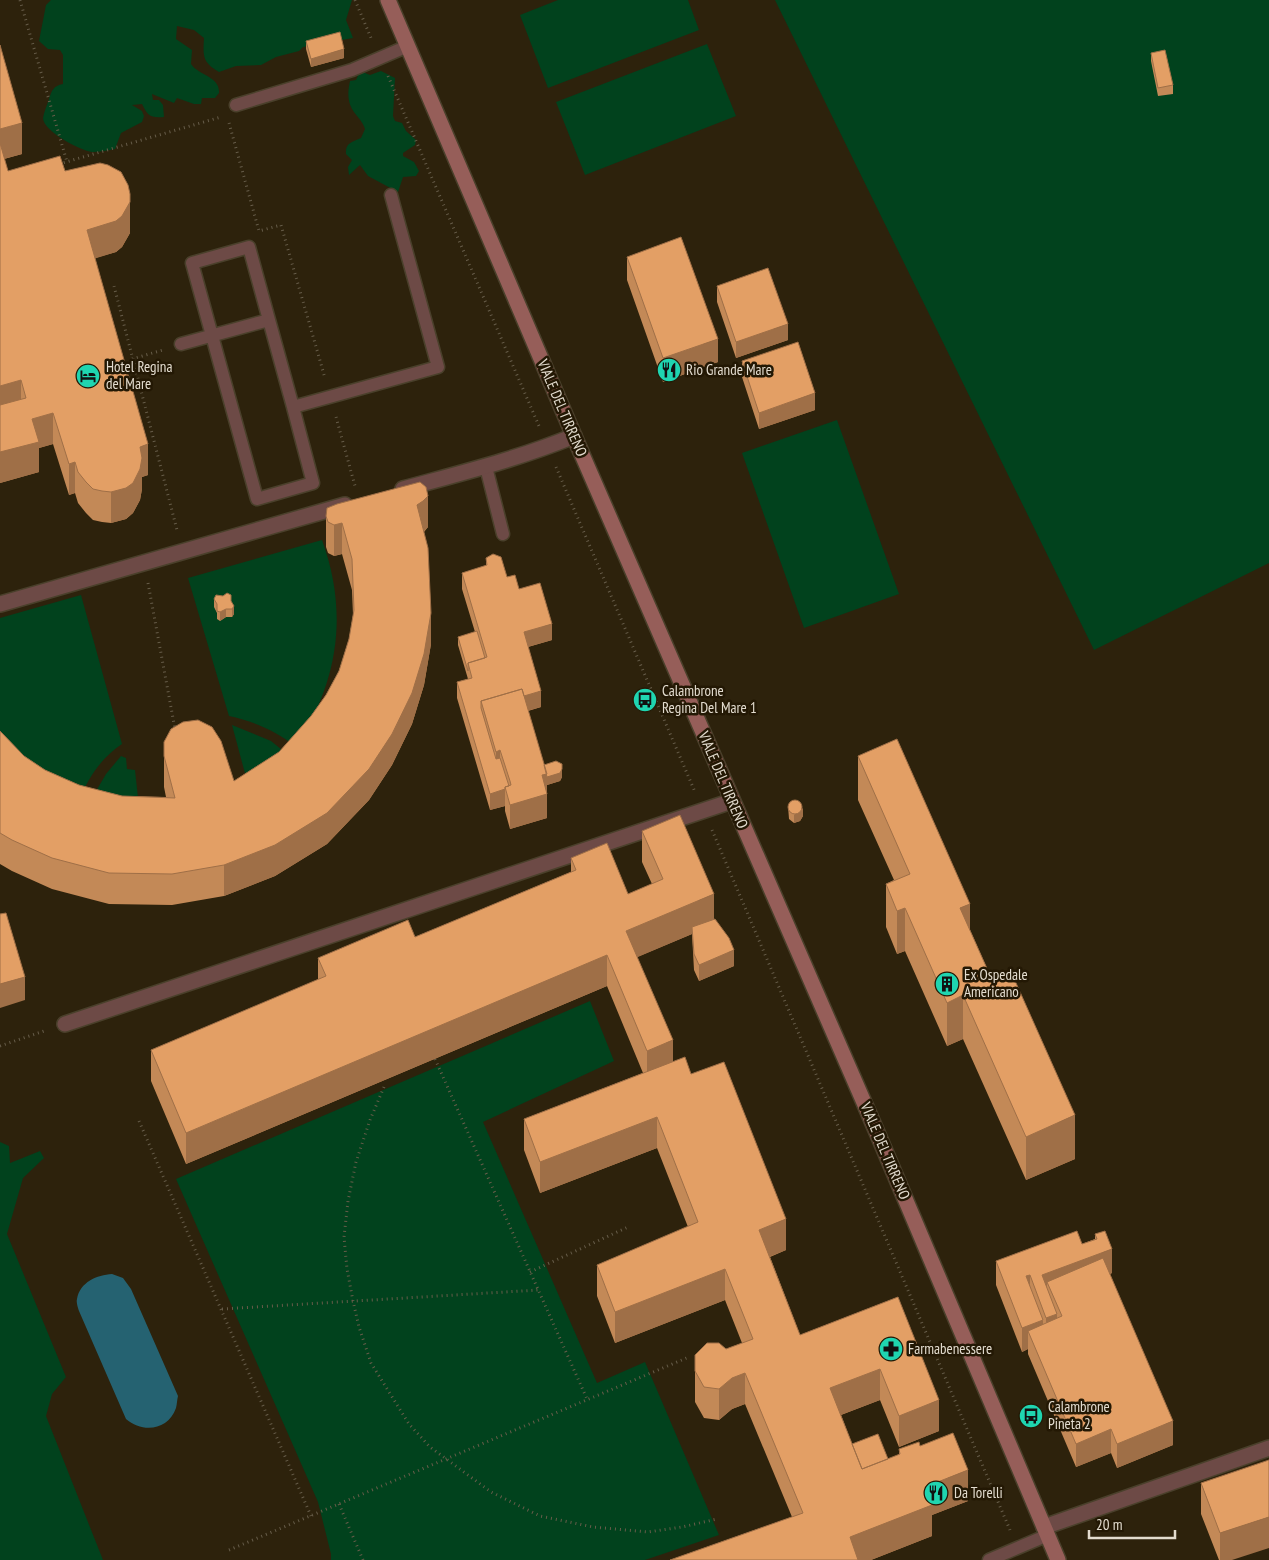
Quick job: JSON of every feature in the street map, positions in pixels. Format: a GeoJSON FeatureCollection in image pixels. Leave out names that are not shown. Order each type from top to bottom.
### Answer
{"type":"FeatureCollection","features":[{"type":"Feature","properties":{"kind":"main road","name":"VIALE DEL TIRRENO"},"geometry":{"type":"LineString","coordinates":[[388,0],[574,436],[879,1138],[1058,1560]]}},
{"type":"Feature","properties":{"kind":"street"},"geometry":{"type":"LineString","coordinates":[[387,493],[486,467],[548,447],[574,436]]}},
{"type":"Feature","properties":{"kind":"street"},"geometry":{"type":"LineString","coordinates":[[0,604],[360,501]]}},
{"type":"Feature","properties":{"kind":"street"},"geometry":{"type":"LineString","coordinates":[[65,1024],[732,801]]}},
{"type":"Feature","properties":{"kind":"street"},"geometry":{"type":"LineString","coordinates":[[1046,1531],[1269,1448]]}},
{"type":"Feature","properties":{"kind":"lane"},"geometry":{"type":"LineString","coordinates":[[236,105],[352,70],[408,46]]}},
{"type":"Feature","properties":{"kind":"lane"},"geometry":{"type":"LineString","coordinates":[[293,407],[438,368],[391,195]]}},
{"type":"Feature","properties":{"kind":"lane"},"geometry":{"type":"LineString","coordinates":[[249,247],[313,483],[257,499],[213,336],[192,263],[249,247]]}},
{"type":"Feature","properties":{"kind":"lane"},"geometry":{"type":"LineString","coordinates":[[181,344],[269,320]]}},
{"type":"Feature","properties":{"kind":"lane"},"geometry":{"type":"LineString","coordinates":[[486,467],[503,534]]}},
{"type":"Feature","properties":{"kind":"lane"},"geometry":{"type":"LineString","coordinates":[[989,1560],[1018,1548],[1046,1531]]}},
{"type":"Feature","properties":{"kind":"path"},"geometry":{"type":"LineString","coordinates":[[20,0],[67,162]]}},
{"type":"Feature","properties":{"kind":"path"},"geometry":{"type":"LineString","coordinates":[[355,0],[704,811],[1018,1548]]}},
{"type":"Feature","properties":{"kind":"path"},"geometry":{"type":"LineString","coordinates":[[58,164],[226,116],[259,231],[282,225],[360,501]]}},
{"type":"Feature","properties":{"kind":"path"},"geometry":{"type":"LineString","coordinates":[[114,286],[183,552]]}},
{"type":"Feature","properties":{"kind":"path"},"geometry":{"type":"LineString","coordinates":[[132,359],[181,344]]}},
{"type":"Feature","properties":{"kind":"path"},"geometry":{"type":"LineString","coordinates":[[142,563],[149,588],[177,738]]}},
{"type":"Feature","properties":{"kind":"path"},"geometry":{"type":"LineString","coordinates":[[0,1046],[65,1024]]}},
{"type":"Feature","properties":{"kind":"path"},"geometry":{"type":"LineString","coordinates":[[435,1059],[587,1399]]}},
{"type":"Feature","properties":{"kind":"path"},"geometry":{"type":"LineString","coordinates":[[384,1087],[370,1120],[356,1162],[348,1201],[344,1237],[353,1301],[359,1327],[371,1362],[409,1424],[430,1447],[491,1492],[540,1516],[593,1527],[648,1532],[717,1519]]}},
{"type":"Feature","properties":{"kind":"path"},"geometry":{"type":"LineString","coordinates":[[139,1121],[311,1516]]}},
{"type":"Feature","properties":{"kind":"path"},"geometry":{"type":"LineString","coordinates":[[530,1272],[628,1227]]}},
{"type":"Feature","properties":{"kind":"path"},"geometry":{"type":"LineString","coordinates":[[221,1309],[538,1290]]}},
{"type":"Feature","properties":{"kind":"path"},"geometry":{"type":"LineString","coordinates":[[229,1550],[689,1357]]}},
{"type":"Feature","properties":{"kind":"path"},"geometry":{"type":"LineString","coordinates":[[339,1504],[363,1560]]}},
{"type":"Feature","properties":{"kind":"green space"},"geometry":{"type":"Polygon","coordinates":[[[51,0],[352,0],[346,20],[353,38],[303,47],[299,51],[276,57],[261,65],[236,66],[219,72],[209,65],[205,58],[204,38],[194,30],[177,26],[176,39],[192,50],[191,64],[216,83],[219,93],[215,98],[202,98],[201,104],[194,104],[177,98],[174,103],[152,94],[153,100],[159,100],[163,105],[164,117],[150,115],[142,104],[132,105],[142,111],[144,116],[142,122],[121,133],[115,149],[92,152],[63,140],[49,129],[43,118],[52,91],[55,87],[63,84],[63,55],[60,50],[48,49],[39,41],[46,5],[51,0]]]}},
{"type":"Feature","properties":{"kind":"green space"},"geometry":{"type":"Polygon","coordinates":[[[558,0],[688,0],[699,30],[548,88],[520,15],[558,0]]]}},
{"type":"Feature","properties":{"kind":"green space"},"geometry":{"type":"Polygon","coordinates":[[[775,0],[1269,0],[1269,563],[1094,650],[775,0]]]}},
{"type":"Feature","properties":{"kind":"green space"},"geometry":{"type":"Polygon","coordinates":[[[707,44],[736,116],[585,175],[556,102],[707,44]]]}},
{"type":"Feature","properties":{"kind":"green space"},"geometry":{"type":"Polygon","coordinates":[[[360,71],[370,75],[381,71],[395,78],[393,116],[395,121],[402,123],[406,131],[416,140],[415,145],[403,153],[403,156],[414,162],[419,171],[416,176],[403,177],[398,192],[368,176],[360,165],[349,175],[348,167],[352,160],[346,154],[347,147],[350,143],[361,138],[365,129],[350,106],[348,91],[350,81],[356,80],[360,71]]]}},
{"type":"Feature","properties":{"kind":"green space"},"geometry":{"type":"Polygon","coordinates":[[[837,420],[899,594],[804,628],[742,453],[837,420]]]}},
{"type":"Feature","properties":{"kind":"green space"},"geometry":{"type":"Polygon","coordinates":[[[322,540],[335,594],[337,621],[335,647],[322,698],[296,747],[264,727],[229,716],[188,578],[322,540]]]}},
{"type":"Feature","properties":{"kind":"green space"},"geometry":{"type":"Polygon","coordinates":[[[81,595],[122,744],[108,755],[96,769],[79,800],[0,743],[0,618],[81,595]]]}},
{"type":"Feature","properties":{"kind":"green space"},"geometry":{"type":"Polygon","coordinates":[[[232,725],[271,741],[292,758],[250,792],[232,725]]]}},
{"type":"Feature","properties":{"kind":"green space"},"geometry":{"type":"Polygon","coordinates":[[[121,756],[126,758],[127,769],[135,770],[139,807],[92,798],[106,774],[121,756]]]}},
{"type":"Feature","properties":{"kind":"green space"},"geometry":{"type":"Polygon","coordinates":[[[590,1001],[614,1061],[483,1122],[597,1383],[645,1362],[719,1535],[645,1560],[331,1560],[318,1502],[176,1179],[590,1001]]]}},
{"type":"Feature","properties":{"kind":"green space"},"geometry":{"type":"Polygon","coordinates":[[[0,1142],[9,1146],[10,1163],[40,1151],[44,1158],[23,1178],[7,1234],[66,1377],[52,1394],[46,1416],[103,1560],[0,1560],[0,1142]]]}},
{"type":"Feature","properties":{"kind":"water"},"geometry":{"type":"Polygon","coordinates":[[[112,1274],[123,1278],[131,1289],[178,1396],[176,1408],[172,1416],[161,1425],[147,1428],[126,1419],[79,1311],[77,1300],[85,1284],[95,1278],[112,1274]]]}},
{"type":"Feature","properties":{"kind":"building"},"geometry":{"type":"Polygon","coordinates":[[[340,32],[344,49],[311,59],[306,41],[340,32]]]}},
{"type":"Feature","properties":{"kind":"building"},"geometry":{"type":"Polygon","coordinates":[[[0,45],[22,123],[0,129],[0,45]]]}},
{"type":"Feature","properties":{"kind":"building"},"geometry":{"type":"Polygon","coordinates":[[[1165,50],[1173,85],[1158,88],[1151,53],[1165,50]]]}},
{"type":"Feature","properties":{"kind":"building"},"geometry":{"type":"Polygon","coordinates":[[[0,143],[8,171],[60,156],[65,171],[100,163],[121,172],[128,185],[130,202],[122,216],[116,221],[87,230],[148,444],[140,447],[142,458],[140,469],[133,483],[126,488],[111,492],[102,491],[93,489],[86,482],[78,472],[75,462],[69,464],[53,413],[32,419],[39,442],[0,452],[0,405],[26,398],[21,380],[0,386],[0,143]]]}},
{"type":"Feature","properties":{"kind":"building"},"geometry":{"type":"Polygon","coordinates":[[[681,237],[718,339],[663,358],[627,257],[681,237]]]}},
{"type":"Feature","properties":{"kind":"building"},"geometry":{"type":"Polygon","coordinates":[[[768,268],[788,324],[736,342],[717,286],[768,268]]]}},
{"type":"Feature","properties":{"kind":"building"},"geometry":{"type":"Polygon","coordinates":[[[798,342],[815,393],[759,413],[742,361],[798,342]]]}},
{"type":"Feature","properties":{"kind":"building"},"geometry":{"type":"Polygon","coordinates":[[[420,482],[426,487],[428,496],[417,505],[428,548],[431,613],[424,654],[412,693],[392,734],[369,769],[327,813],[275,845],[224,865],[172,874],[109,873],[52,858],[0,833],[0,731],[24,756],[45,770],[79,785],[122,796],[175,798],[164,756],[164,742],[171,729],[183,722],[198,720],[212,727],[221,741],[234,781],[279,752],[311,716],[326,695],[339,671],[349,639],[354,610],[352,559],[342,523],[334,525],[328,522],[326,516],[327,508],[420,482]]]}},
{"type":"Feature","properties":{"kind":"building"},"geometry":{"type":"Polygon","coordinates":[[[493,554],[501,557],[507,577],[515,575],[519,589],[540,583],[552,624],[524,632],[541,691],[524,696],[522,689],[481,701],[481,708],[496,759],[500,758],[509,786],[490,794],[457,682],[472,678],[468,663],[487,657],[462,573],[487,565],[486,558],[493,554]]]}},
{"type":"Feature","properties":{"kind":"building"},"geometry":{"type":"Polygon","coordinates":[[[227,593],[231,595],[231,601],[234,606],[232,609],[217,611],[217,604],[214,599],[216,595],[223,596],[227,593]]]}},
{"type":"Feature","properties":{"kind":"building"},"geometry":{"type":"Polygon","coordinates":[[[477,631],[485,658],[468,663],[468,671],[458,637],[477,631]]]}},
{"type":"Feature","properties":{"kind":"building"},"geometry":{"type":"Polygon","coordinates":[[[522,689],[547,774],[542,775],[547,794],[510,805],[505,787],[511,785],[510,781],[500,750],[496,752],[481,701],[522,689]]]}},
{"type":"Feature","properties":{"kind":"building"},"geometry":{"type":"Polygon","coordinates":[[[897,739],[970,904],[960,908],[993,982],[1012,974],[1075,1115],[1026,1137],[963,995],[947,1003],[905,908],[897,911],[886,884],[910,874],[858,756],[897,739]]]}},
{"type":"Feature","properties":{"kind":"building"},"geometry":{"type":"Polygon","coordinates":[[[556,761],[562,764],[560,773],[547,777],[544,765],[556,761]]]}},
{"type":"Feature","properties":{"kind":"building"},"geometry":{"type":"Polygon","coordinates":[[[792,800],[798,800],[802,807],[798,814],[792,814],[788,810],[788,804],[792,800]]]}},
{"type":"Feature","properties":{"kind":"building"},"geometry":{"type":"Polygon","coordinates":[[[680,815],[714,894],[626,931],[673,1040],[647,1051],[607,955],[186,1133],[151,1050],[326,976],[318,958],[408,920],[415,937],[576,870],[571,858],[607,843],[628,894],[663,879],[642,831],[680,815]]]}},
{"type":"Feature","properties":{"kind":"building"},"geometry":{"type":"Polygon","coordinates":[[[6,913],[25,977],[0,984],[0,914],[6,913]]]}},
{"type":"Feature","properties":{"kind":"building"},"geometry":{"type":"Polygon","coordinates":[[[715,919],[729,938],[734,950],[699,965],[694,954],[692,927],[715,919]]]}},
{"type":"Feature","properties":{"kind":"building"},"geometry":{"type":"Polygon","coordinates":[[[685,1057],[691,1074],[724,1062],[786,1219],[759,1230],[800,1335],[898,1297],[939,1400],[899,1416],[880,1369],[830,1388],[862,1469],[900,1454],[899,1449],[919,1442],[920,1446],[953,1433],[968,1470],[925,1487],[932,1505],[850,1537],[858,1560],[670,1560],[803,1513],[745,1373],[732,1378],[719,1389],[704,1387],[695,1371],[695,1355],[707,1343],[719,1343],[726,1349],[753,1339],[725,1269],[615,1312],[597,1265],[698,1222],[657,1117],[540,1162],[524,1119],[685,1057]]]}},
{"type":"Feature","properties":{"kind":"building"},"geometry":{"type":"Polygon","coordinates":[[[1077,1231],[1082,1244],[1097,1239],[1095,1234],[1105,1231],[1112,1249],[1042,1275],[1057,1314],[1046,1318],[1030,1275],[1026,1276],[1043,1320],[1022,1328],[996,1261],[1077,1231]]]}},
{"type":"Feature","properties":{"kind":"building"},"geometry":{"type":"Polygon","coordinates":[[[1103,1258],[1173,1421],[1117,1444],[1111,1429],[1076,1444],[1028,1331],[1062,1316],[1047,1282],[1103,1258]]]}},
{"type":"Feature","properties":{"kind":"building"},"geometry":{"type":"Polygon","coordinates":[[[878,1434],[888,1459],[862,1469],[852,1444],[878,1434]]]}},
{"type":"Feature","properties":{"kind":"building"},"geometry":{"type":"Polygon","coordinates":[[[1269,1460],[1269,1517],[1220,1533],[1201,1483],[1269,1460]]]}},
{"type":"Feature","properties":{"kind":"place","name":"Rio Grande Mare"},"geometry":{"type":"Point","coordinates":[669,370]}},
{"type":"Feature","properties":{"kind":"place","name":"Hotel Regina del Mare"},"geometry":{"type":"Point","coordinates":[88,376]}},
{"type":"Feature","properties":{"kind":"place","name":"Calambrone Regina Del Mare 1"},"geometry":{"type":"Point","coordinates":[645,700]}},
{"type":"Feature","properties":{"kind":"place","name":"Ex Ospedale Americano"},"geometry":{"type":"Point","coordinates":[947,984]}},
{"type":"Feature","properties":{"kind":"place","name":"Farmabenessere"},"geometry":{"type":"Point","coordinates":[891,1349]}},
{"type":"Feature","properties":{"kind":"place","name":"Calambrone Pineta 2"},"geometry":{"type":"Point","coordinates":[1031,1416]}},
{"type":"Feature","properties":{"kind":"place","name":"Da Torelli"},"geometry":{"type":"Point","coordinates":[936,1493]}}]}
